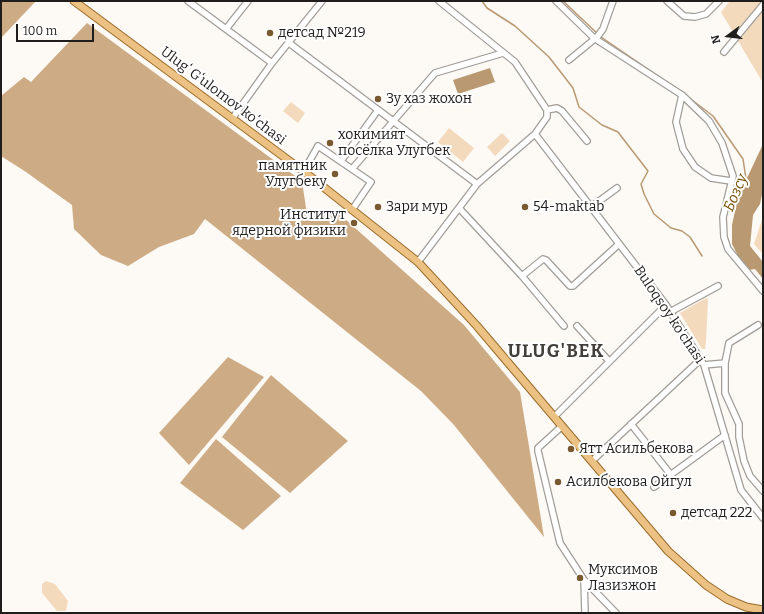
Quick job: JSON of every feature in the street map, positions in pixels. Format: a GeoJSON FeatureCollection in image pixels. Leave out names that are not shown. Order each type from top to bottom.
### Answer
{"type":"FeatureCollection","features":[{"type":"Feature","properties":{"kind":"main road","name":"Ulugʻ Gʻulomov koʻchasi"},"geometry":{"type":"LineString","coordinates":[[74,1],[305,169],[354,207],[419,261],[479,324],[555,416],[648,524],[688,567],[728,596],[747,603],[763,606]]}},
{"type":"Feature","properties":{"kind":"main road","name":"Ulugʻ Gʻulomov koʻchasi"},"geometry":{"type":"LineString","coordinates":[[79,1],[233,117],[419,261],[477,326],[651,533],[686,569],[727,599],[746,607],[763,610]]}},
{"type":"Feature","properties":{"kind":"street"},"geometry":{"type":"LineString","coordinates":[[188,1],[272,63]]}},
{"type":"Feature","properties":{"kind":"street"},"geometry":{"type":"LineString","coordinates":[[226,29],[248,1]]}},
{"type":"Feature","properties":{"kind":"street"},"geometry":{"type":"LineString","coordinates":[[233,117],[272,63],[322,1]]}},
{"type":"Feature","properties":{"kind":"street"},"geometry":{"type":"LineString","coordinates":[[419,261],[477,184],[535,134],[547,117],[547,110],[515,62],[439,1]]}},
{"type":"Feature","properties":{"kind":"street"},"geometry":{"type":"LineString","coordinates":[[556,1],[595,38],[682,95],[709,121],[722,143],[733,176],[723,217],[724,237],[728,249],[763,290]]}},
{"type":"Feature","properties":{"kind":"street"},"geometry":{"type":"LineString","coordinates":[[569,60],[595,38],[603,29],[613,1]]}},
{"type":"Feature","properties":{"kind":"street"},"geometry":{"type":"LineString","coordinates":[[667,1],[684,16],[695,17],[706,14],[719,1]]}},
{"type":"Feature","properties":{"kind":"street"},"geometry":{"type":"LineString","coordinates":[[724,52],[763,5]]}},
{"type":"Feature","properties":{"kind":"street"},"geometry":{"type":"LineString","coordinates":[[289,43],[477,184]]}},
{"type":"Feature","properties":{"kind":"street"},"geometry":{"type":"LineString","coordinates":[[352,169],[435,73],[503,53]]}},
{"type":"Feature","properties":{"kind":"street"},"geometry":{"type":"LineString","coordinates":[[682,95],[676,122],[683,148],[695,167],[711,178],[731,181]]}},
{"type":"Feature","properties":{"kind":"street"},"geometry":{"type":"LineString","coordinates":[[547,110],[557,108],[562,111],[587,141]]}},
{"type":"Feature","properties":{"kind":"street"},"geometry":{"type":"LineString","coordinates":[[341,161],[378,110]]}},
{"type":"Feature","properties":{"kind":"street","name":"Buloqsoy ko'chasi"},"geometry":{"type":"LineString","coordinates":[[535,134],[666,305],[703,362],[741,490],[763,518]]}},
{"type":"Feature","properties":{"kind":"street"},"geometry":{"type":"LineString","coordinates":[[305,169],[318,146],[371,182],[354,207]]}},
{"type":"Feature","properties":{"kind":"street"},"geometry":{"type":"LineString","coordinates":[[591,207],[618,188]]}},
{"type":"Feature","properties":{"kind":"street"},"geometry":{"type":"LineString","coordinates":[[459,208],[522,276],[564,326]]}},
{"type":"Feature","properties":{"kind":"street"},"geometry":{"type":"LineString","coordinates":[[522,276],[543,259],[546,260],[570,286],[573,286],[620,244]]}},
{"type":"Feature","properties":{"kind":"street"},"geometry":{"type":"LineString","coordinates":[[670,312],[718,286]]}},
{"type":"Feature","properties":{"kind":"street"},"geometry":{"type":"LineString","coordinates":[[555,416],[666,305]]}},
{"type":"Feature","properties":{"kind":"street"},"geometry":{"type":"LineString","coordinates":[[758,325],[728,343],[725,363],[725,393],[739,424],[739,437],[744,461],[750,476],[763,491]]}},
{"type":"Feature","properties":{"kind":"street"},"geometry":{"type":"LineString","coordinates":[[577,326],[609,361]]}},
{"type":"Feature","properties":{"kind":"street"},"geometry":{"type":"LineString","coordinates":[[593,460],[631,424],[703,362],[725,363]]}},
{"type":"Feature","properties":{"kind":"street"},"geometry":{"type":"LineString","coordinates":[[631,424],[671,476]]}},
{"type":"Feature","properties":{"kind":"street"},"geometry":{"type":"LineString","coordinates":[[561,427],[538,448],[561,547],[584,580],[616,613]]}},
{"type":"Feature","properties":{"kind":"street"},"geometry":{"type":"LineString","coordinates":[[654,487],[725,435]]}},
{"type":"Feature","properties":{"kind":"street"},"geometry":{"type":"LineString","coordinates":[[584,580],[585,613]]}},
{"type":"Feature","properties":{"kind":"shaded area"},"geometry":{"type":"Polygon","coordinates":[[[1,1],[36,1],[1,38],[1,1]]]}},
{"type":"Feature","properties":{"kind":"shaded area"},"geometry":{"type":"Polygon","coordinates":[[[730,1],[763,1],[763,83],[721,12],[730,1]]]}},
{"type":"Feature","properties":{"kind":"shaded area"},"geometry":{"type":"Polygon","coordinates":[[[87,23],[302,181],[306,208],[308,212],[336,211],[464,325],[520,392],[544,537],[454,425],[421,391],[205,219],[194,234],[159,247],[128,266],[101,255],[74,229],[72,205],[1,156],[1,96],[24,77],[31,82],[87,23]]]}},
{"type":"Feature","properties":{"kind":"shaded area"},"geometry":{"type":"Polygon","coordinates":[[[490,68],[495,82],[458,94],[453,80],[490,68]]]}},
{"type":"Feature","properties":{"kind":"shaded area"},"geometry":{"type":"Polygon","coordinates":[[[291,102],[305,113],[298,123],[283,111],[291,102]]]}},
{"type":"Feature","properties":{"kind":"shaded area"},"geometry":{"type":"Polygon","coordinates":[[[449,128],[474,148],[463,162],[438,142],[449,128]]]}},
{"type":"Feature","properties":{"kind":"shaded area"},"geometry":{"type":"Polygon","coordinates":[[[502,133],[510,141],[495,156],[487,147],[502,133]]]}},
{"type":"Feature","properties":{"kind":"shaded area","name":"Бозсу"},"geometry":{"type":"Polygon","coordinates":[[[763,144],[763,190],[760,204],[753,215],[750,246],[763,262],[763,279],[755,269],[749,270],[740,260],[732,244],[732,225],[740,188],[748,176],[763,144]]]}},
{"type":"Feature","properties":{"kind":"shaded area"},"geometry":{"type":"Polygon","coordinates":[[[763,217],[763,254],[754,244],[763,217]]]}},
{"type":"Feature","properties":{"kind":"shaded area"},"geometry":{"type":"Polygon","coordinates":[[[706,298],[708,300],[706,341],[705,349],[702,349],[680,313],[706,298]]]}},
{"type":"Feature","properties":{"kind":"shaded area"},"geometry":{"type":"Polygon","coordinates":[[[228,357],[264,377],[189,465],[159,433],[228,357]]]}},
{"type":"Feature","properties":{"kind":"shaded area"},"geometry":{"type":"Polygon","coordinates":[[[271,375],[348,441],[290,493],[222,437],[271,375]]]}},
{"type":"Feature","properties":{"kind":"shaded area"},"geometry":{"type":"Polygon","coordinates":[[[216,439],[281,496],[243,530],[180,483],[216,439]]]}},
{"type":"Feature","properties":{"kind":"shaded area"},"geometry":{"type":"Polygon","coordinates":[[[46,581],[55,584],[68,601],[66,611],[57,611],[42,593],[42,584],[46,581]]]}},
{"type":"Feature","properties":{"kind":"waterway"},"geometry":{"type":"LineString","coordinates":[[482,1],[487,8],[515,26],[549,57],[573,88],[579,107],[602,125],[618,132],[648,171],[641,184],[644,194],[654,214],[671,228],[682,231],[690,237],[702,256]]}},
{"type":"Feature","properties":{"kind":"waterway"},"geometry":{"type":"LineString","coordinates":[[563,1],[601,37],[677,89]]}},
{"type":"Feature","properties":{"kind":"waterway"},"geometry":{"type":"LineString","coordinates":[[688,97],[713,116],[743,159],[746,179]]}},
{"type":"Feature","properties":{"kind":"place","name":"детсад №219"},"geometry":{"type":"Point","coordinates":[270,33]}},
{"type":"Feature","properties":{"kind":"place","name":"Зу хаз жохон"},"geometry":{"type":"Point","coordinates":[378,99]}},
{"type":"Feature","properties":{"kind":"place","name":"хокимият посёлка Улугбек"},"geometry":{"type":"Point","coordinates":[330,143]}},
{"type":"Feature","properties":{"kind":"place","name":"памятник Улугбеку"},"geometry":{"type":"Point","coordinates":[335,174]}},
{"type":"Feature","properties":{"kind":"place","name":"Зари мур"},"geometry":{"type":"Point","coordinates":[378,207]}},
{"type":"Feature","properties":{"kind":"place","name":"54-maktab"},"geometry":{"type":"Point","coordinates":[525,207]}},
{"type":"Feature","properties":{"kind":"place","name":"Институт ядерной физики"},"geometry":{"type":"Point","coordinates":[354,223]}},
{"type":"Feature","properties":{"kind":"place","name":"Ятт Асильбекова"},"geometry":{"type":"Point","coordinates":[571,449]}},
{"type":"Feature","properties":{"kind":"place","name":"Асилбекова Ойгул"},"geometry":{"type":"Point","coordinates":[558,482]}},
{"type":"Feature","properties":{"kind":"place","name":"детсад 222"},"geometry":{"type":"Point","coordinates":[673,513]}},
{"type":"Feature","properties":{"kind":"place","name":"Муксимов Лазизжон"},"geometry":{"type":"Point","coordinates":[580,578]}},
{"type":"Feature","properties":{"kind":"district","name":"ULUG'BEK"},"geometry":{"type":"Point","coordinates":[556,352]}}]}
